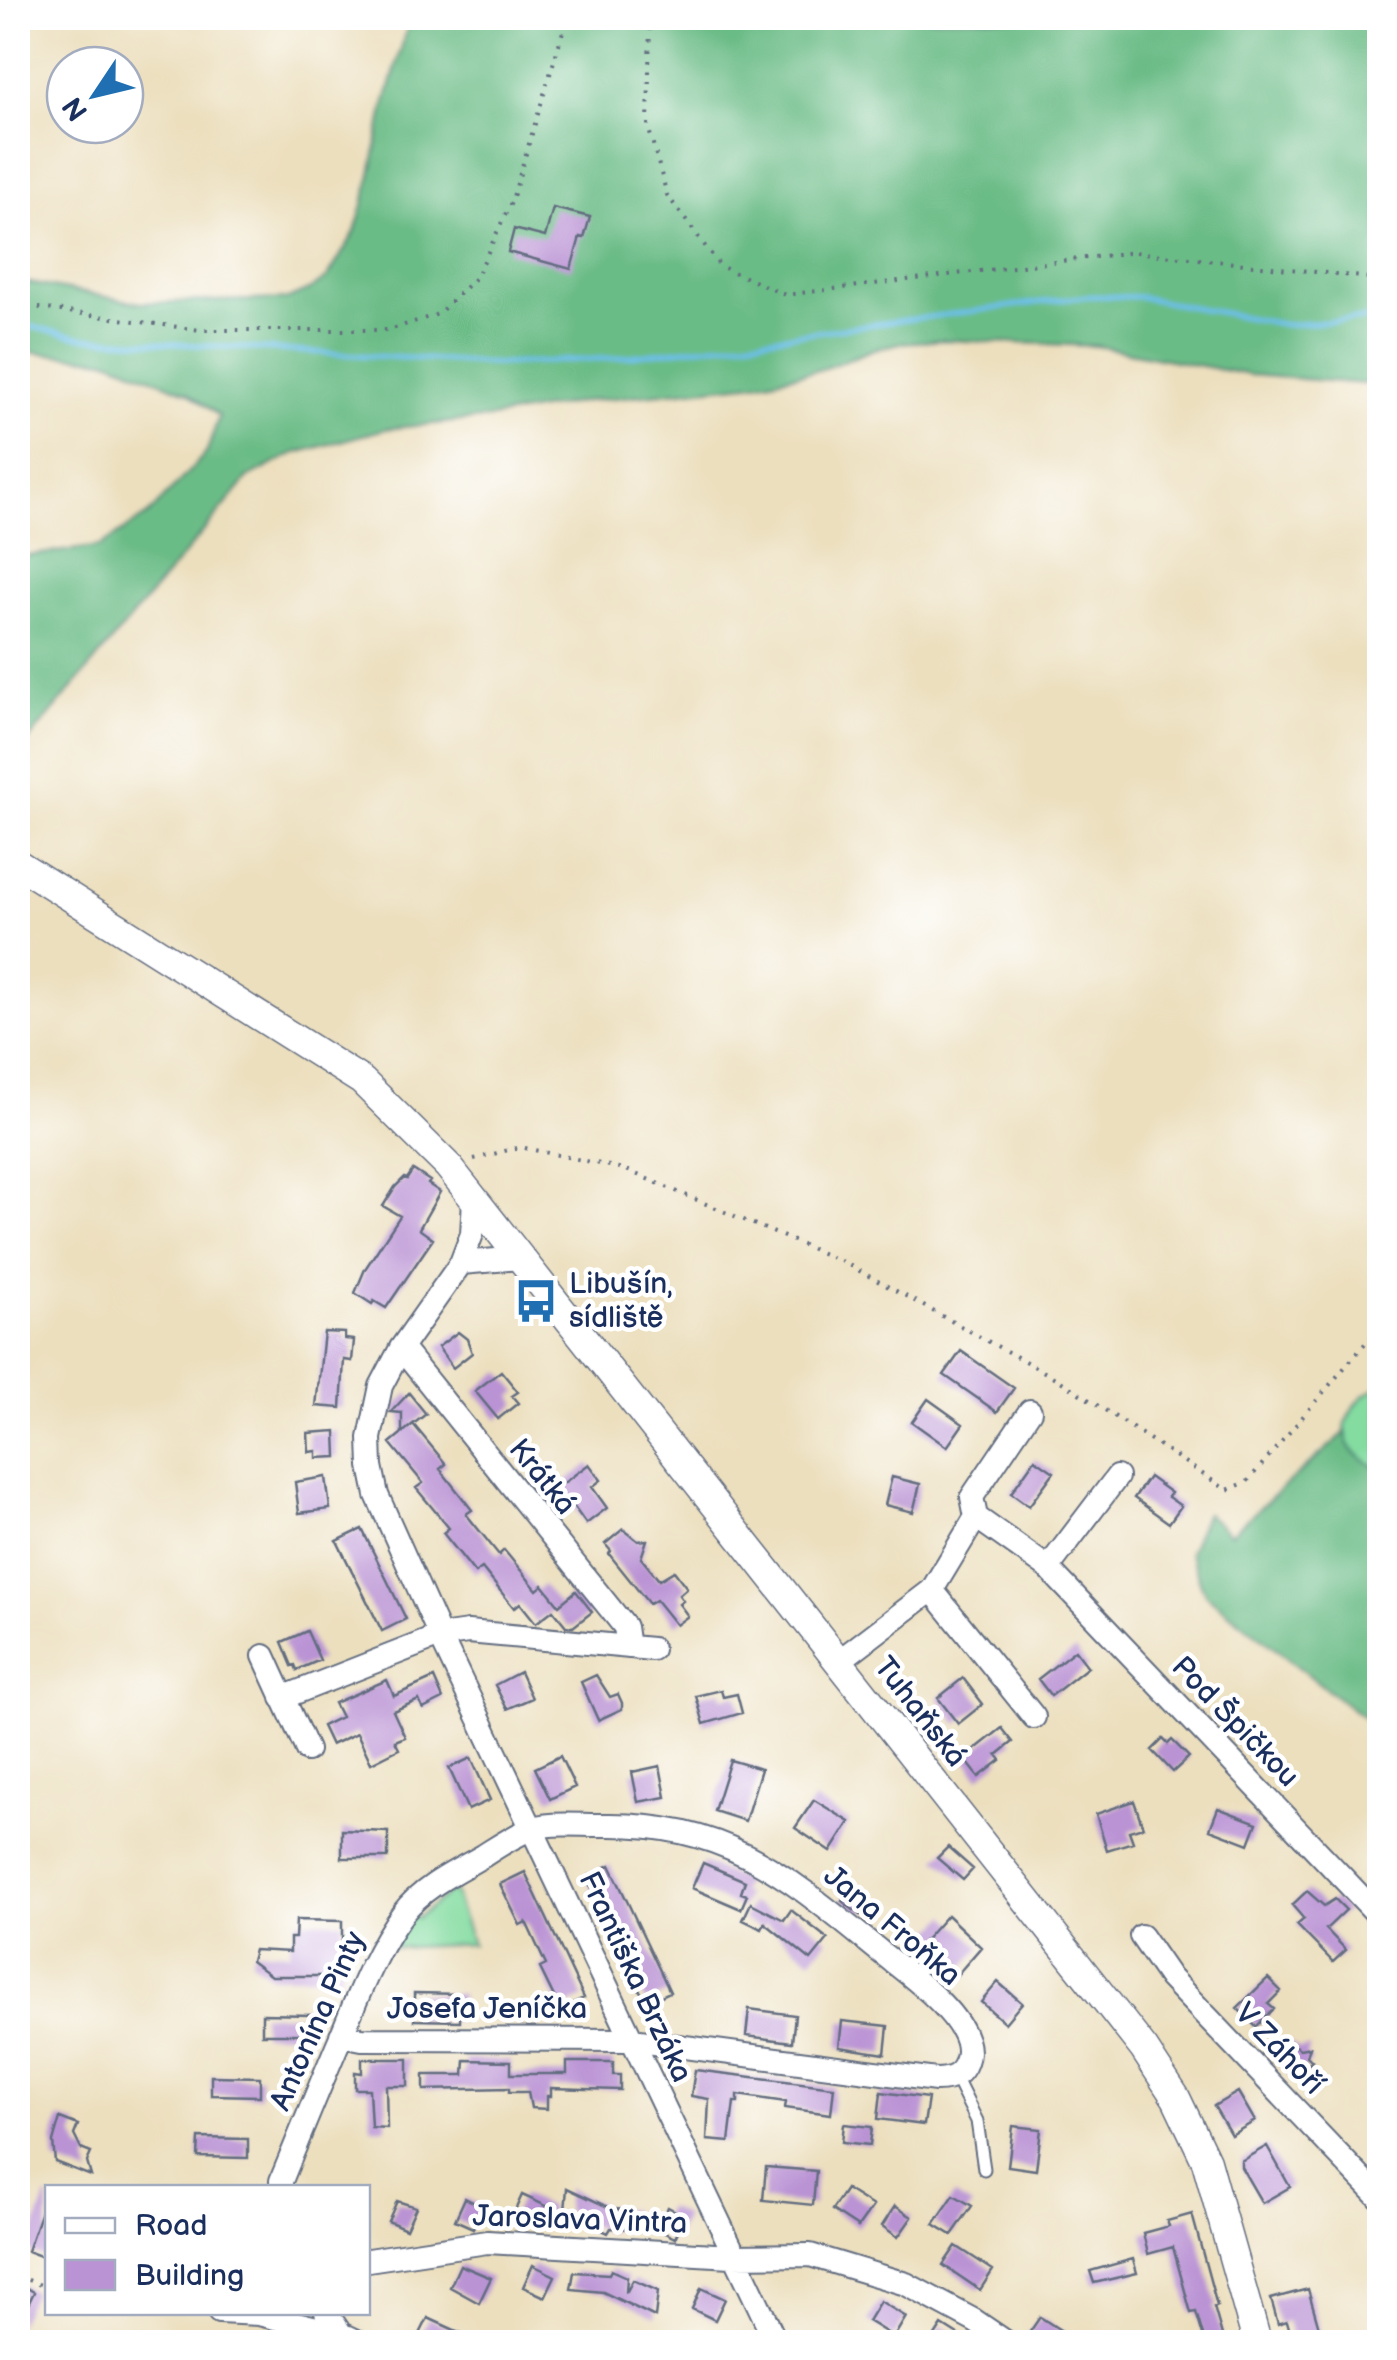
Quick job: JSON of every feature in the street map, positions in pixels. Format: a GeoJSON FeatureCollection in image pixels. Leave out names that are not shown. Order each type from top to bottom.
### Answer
{"type":"FeatureCollection","features":[{"type":"Feature","properties":{"kind":"street","name":"Tuhaňská"},"geometry":{"type":"LineString","coordinates":[[18,864],[362,1081],[448,1166],[1109,2002],[1176,2098],[1206,2161],[1258,2342]]}},
{"type":"Feature","properties":{"kind":"street","name":"Františka Brzáka"},"geometry":{"type":"LineString","coordinates":[[474,1199],[472,1234],[461,1263],[400,1348],[381,1386],[373,1413],[371,1466],[382,1508],[732,2256],[776,2342]]}},
{"type":"Feature","properties":{"kind":"street"},"geometry":{"type":"LineString","coordinates":[[461,1263],[520,1258]]}},
{"type":"Feature","properties":{"kind":"street","name":"Krátká"},"geometry":{"type":"LineString","coordinates":[[400,1348],[625,1627],[628,1647]]}},
{"type":"Feature","properties":{"kind":"street"},"geometry":{"type":"LineString","coordinates":[[839,1660],[932,1590],[976,1517],[972,1497],[1030,1411]]}},
{"type":"Feature","properties":{"kind":"street"},"geometry":{"type":"LineString","coordinates":[[1048,1568],[1117,1478]]}},
{"type":"Feature","properties":{"kind":"street","name":"Pod Špičkou"},"geometry":{"type":"LineString","coordinates":[[976,1517],[1048,1568],[1380,1916]]}},
{"type":"Feature","properties":{"kind":"street"},"geometry":{"type":"LineString","coordinates":[[932,1590],[1034,1717]]}},
{"type":"Feature","properties":{"kind":"street"},"geometry":{"type":"LineString","coordinates":[[282,1698],[440,1636],[468,1632],[652,1649]]}},
{"type":"Feature","properties":{"kind":"street"},"geometry":{"type":"LineString","coordinates":[[264,1656],[307,1750]]}},
{"type":"Feature","properties":{"kind":"street","name":"Jana Froňka"},"geometry":{"type":"LineString","coordinates":[[531,1828],[644,1824],[704,1836],[756,1858],[800,1887],[933,1994],[964,2037],[968,2054],[964,2068],[955,2077]]}},
{"type":"Feature","properties":{"kind":"street","name":"Antonína Pinty"},"geometry":{"type":"LineString","coordinates":[[282,2185],[378,1953],[404,1912],[427,1890],[531,1828]]}},
{"type":"Feature","properties":{"kind":"street","name":"V Záhoří"},"geometry":{"type":"LineString","coordinates":[[1141,1936],[1170,1978],[1380,2198]]}},
{"type":"Feature","properties":{"kind":"street","name":"Josefa Jeníčka"},"geometry":{"type":"LineString","coordinates":[[341,2036],[632,2040]]}},
{"type":"Feature","properties":{"kind":"street"},"geometry":{"type":"LineString","coordinates":[[632,2040],[936,2080],[955,2077]]}},
{"type":"Feature","properties":{"kind":"street","name":"Jaroslava Vintra"},"geometry":{"type":"LineString","coordinates":[[370,2260],[487,2242],[732,2256],[810,2255],[906,2284],[1006,2342]]}},
{"type":"Feature","properties":{"kind":"street"},"geometry":{"type":"LineString","coordinates":[[263,2315],[350,2338]]}},
{"type":"Feature","properties":{"kind":"street"},"geometry":{"type":"LineString","coordinates":[[329,2315],[350,2338]]}},
{"type":"Feature","properties":{"kind":"lane"},"geometry":{"type":"LineString","coordinates":[[955,2077],[977,2120],[984,2169]]}},
{"type":"Feature","properties":{"kind":"path"},"geometry":{"type":"LineString","coordinates":[[18,305],[200,330],[389,330],[438,314],[477,276],[512,200],[567,18]]}},
{"type":"Feature","properties":{"kind":"path"},"geometry":{"type":"LineString","coordinates":[[650,18],[648,126],[666,195],[720,266],[786,295],[1135,252],[1380,279]]}},
{"type":"Feature","properties":{"kind":"path"},"geometry":{"type":"LineString","coordinates":[[448,1166],[520,1147],[624,1169],[845,1263],[1059,1380],[1227,1490],[1247,1482],[1380,1326]]}},
{"type":"Feature","properties":{"kind":"path"},"geometry":{"type":"LineString","coordinates":[[18,2276],[45,2287]]}},
{"type":"Feature","properties":{"kind":"green space"},"geometry":{"type":"Polygon","coordinates":[[[410,18],[1379,18],[1379,385],[1249,375],[1097,346],[943,340],[874,349],[823,369],[757,383],[586,401],[491,418],[385,429],[293,454],[248,478],[18,753],[18,557],[101,546],[149,514],[207,452],[219,416],[189,393],[109,360],[18,351],[18,281],[140,303],[288,299],[311,289],[328,277],[355,232],[410,18]]]}},
{"type":"Feature","properties":{"kind":"green space"},"geometry":{"type":"Polygon","coordinates":[[[1379,1387],[1379,1469],[1354,1452],[1345,1435],[1352,1410],[1379,1387]]]}},
{"type":"Feature","properties":{"kind":"green space"},"geometry":{"type":"Polygon","coordinates":[[[1346,1432],[1353,1450],[1379,1469],[1379,1730],[1205,1594],[1189,1552],[1206,1513],[1230,1534],[1346,1432]]]}},
{"type":"Feature","properties":{"kind":"green space"},"geometry":{"type":"Polygon","coordinates":[[[453,1889],[472,1944],[391,1948],[413,1915],[417,1918],[453,1889]]]}},
{"type":"Feature","properties":{"kind":"building"},"geometry":{"type":"Polygon","coordinates":[[[553,208],[590,217],[571,269],[508,252],[514,229],[545,237],[553,208]]]}},
{"type":"Feature","properties":{"kind":"building"},"geometry":{"type":"Polygon","coordinates":[[[413,1170],[440,1192],[419,1229],[433,1239],[386,1308],[355,1293],[365,1269],[400,1216],[383,1206],[413,1170]]]}},
{"type":"Feature","properties":{"kind":"building"},"geometry":{"type":"Polygon","coordinates":[[[324,1332],[345,1333],[345,1339],[354,1340],[352,1361],[344,1360],[341,1408],[316,1406],[324,1332]]]}},
{"type":"Feature","properties":{"kind":"building"},"geometry":{"type":"Polygon","coordinates":[[[458,1332],[467,1339],[472,1353],[453,1368],[438,1347],[458,1332]]]}},
{"type":"Feature","properties":{"kind":"building"},"geometry":{"type":"Polygon","coordinates":[[[961,1351],[1014,1388],[997,1412],[944,1375],[961,1351]]]}},
{"type":"Feature","properties":{"kind":"building"},"geometry":{"type":"Polygon","coordinates":[[[501,1371],[518,1392],[512,1396],[518,1403],[498,1419],[475,1391],[501,1371]]]}},
{"type":"Feature","properties":{"kind":"building"},"geometry":{"type":"Polygon","coordinates":[[[409,1393],[426,1414],[402,1433],[402,1413],[391,1412],[409,1393]]]}},
{"type":"Feature","properties":{"kind":"building"},"geometry":{"type":"Polygon","coordinates":[[[928,1399],[963,1424],[947,1447],[912,1422],[928,1399]]]}},
{"type":"Feature","properties":{"kind":"building"},"geometry":{"type":"Polygon","coordinates":[[[413,1424],[446,1464],[440,1469],[472,1510],[466,1514],[499,1555],[504,1550],[537,1590],[543,1585],[559,1605],[576,1591],[592,1612],[573,1627],[566,1626],[553,1610],[536,1623],[520,1603],[514,1608],[482,1568],[475,1573],[443,1533],[449,1528],[416,1488],[423,1483],[390,1443],[413,1424]]]}},
{"type":"Feature","properties":{"kind":"building"},"geometry":{"type":"Polygon","coordinates":[[[336,1431],[337,1457],[317,1458],[317,1451],[309,1452],[308,1433],[336,1431]]]}},
{"type":"Feature","properties":{"kind":"building"},"geometry":{"type":"Polygon","coordinates":[[[1035,1459],[1054,1472],[1029,1506],[1011,1493],[1035,1459]]]}},
{"type":"Feature","properties":{"kind":"building"},"geometry":{"type":"Polygon","coordinates":[[[589,1464],[601,1480],[592,1487],[607,1508],[586,1524],[569,1500],[564,1504],[553,1491],[589,1464]]]}},
{"type":"Feature","properties":{"kind":"building"},"geometry":{"type":"Polygon","coordinates":[[[326,1477],[330,1509],[299,1513],[295,1482],[326,1477]]]}},
{"type":"Feature","properties":{"kind":"building"},"geometry":{"type":"Polygon","coordinates":[[[892,1477],[920,1484],[913,1512],[885,1505],[892,1477]]]}},
{"type":"Feature","properties":{"kind":"building"},"geometry":{"type":"Polygon","coordinates":[[[1149,1477],[1181,1506],[1169,1523],[1134,1498],[1149,1477]]]}},
{"type":"Feature","properties":{"kind":"building"},"geometry":{"type":"Polygon","coordinates":[[[362,1529],[406,1619],[382,1631],[337,1541],[362,1529]]]}},
{"type":"Feature","properties":{"kind":"building"},"geometry":{"type":"Polygon","coordinates":[[[623,1529],[638,1541],[647,1540],[641,1558],[659,1580],[674,1571],[687,1588],[679,1595],[683,1601],[679,1604],[688,1616],[676,1625],[656,1600],[649,1604],[609,1554],[605,1544],[623,1529]]]}},
{"type":"Feature","properties":{"kind":"building"},"geometry":{"type":"Polygon","coordinates":[[[307,1631],[320,1660],[297,1670],[282,1642],[307,1631]]]}},
{"type":"Feature","properties":{"kind":"building"},"geometry":{"type":"Polygon","coordinates":[[[1075,1650],[1088,1667],[1051,1696],[1038,1679],[1075,1650]]]}},
{"type":"Feature","properties":{"kind":"building"},"geometry":{"type":"Polygon","coordinates":[[[520,1672],[532,1698],[507,1709],[495,1685],[520,1672]]]}},
{"type":"Feature","properties":{"kind":"building"},"geometry":{"type":"Polygon","coordinates":[[[596,1675],[610,1697],[618,1694],[622,1703],[622,1709],[598,1720],[581,1682],[596,1675]]]}},
{"type":"Feature","properties":{"kind":"building"},"geometry":{"type":"Polygon","coordinates":[[[434,1678],[443,1699],[423,1709],[419,1700],[393,1711],[405,1737],[395,1741],[399,1749],[371,1763],[357,1733],[331,1745],[322,1726],[341,1717],[334,1703],[387,1680],[394,1696],[434,1678]]]}},
{"type":"Feature","properties":{"kind":"building"},"geometry":{"type":"Polygon","coordinates":[[[963,1678],[983,1704],[958,1724],[938,1698],[963,1678]]]}},
{"type":"Feature","properties":{"kind":"building"},"geometry":{"type":"Polygon","coordinates":[[[721,1690],[723,1697],[737,1694],[742,1713],[704,1724],[696,1696],[721,1690]]]}},
{"type":"Feature","properties":{"kind":"building"},"geometry":{"type":"Polygon","coordinates":[[[1002,1728],[1013,1742],[997,1755],[1001,1760],[979,1777],[964,1758],[1002,1728]]]}},
{"type":"Feature","properties":{"kind":"building"},"geometry":{"type":"Polygon","coordinates":[[[1163,1739],[1168,1744],[1172,1740],[1189,1757],[1173,1772],[1152,1750],[1163,1739]]]}},
{"type":"Feature","properties":{"kind":"building"},"geometry":{"type":"Polygon","coordinates":[[[560,1756],[575,1787],[550,1799],[535,1768],[560,1756]]]}},
{"type":"Feature","properties":{"kind":"building"},"geometry":{"type":"Polygon","coordinates":[[[471,1758],[490,1800],[468,1810],[449,1768],[471,1758]]]}},
{"type":"Feature","properties":{"kind":"building"},"geometry":{"type":"Polygon","coordinates":[[[730,1760],[761,1769],[745,1821],[714,1811],[730,1760]]]}},
{"type":"Feature","properties":{"kind":"building"},"geometry":{"type":"Polygon","coordinates":[[[660,1766],[666,1797],[638,1802],[632,1772],[660,1766]]]}},
{"type":"Feature","properties":{"kind":"building"},"geometry":{"type":"Polygon","coordinates":[[[814,1800],[850,1822],[831,1852],[795,1828],[814,1800]]]}},
{"type":"Feature","properties":{"kind":"building"},"geometry":{"type":"Polygon","coordinates":[[[1134,1801],[1143,1827],[1129,1831],[1133,1842],[1107,1850],[1096,1814],[1134,1801]]]}},
{"type":"Feature","properties":{"kind":"building"},"geometry":{"type":"Polygon","coordinates":[[[1218,1808],[1257,1823],[1249,1844],[1210,1829],[1218,1808]]]}},
{"type":"Feature","properties":{"kind":"building"},"geometry":{"type":"Polygon","coordinates":[[[342,1830],[388,1832],[388,1858],[342,1858],[342,1830]]]}},
{"type":"Feature","properties":{"kind":"building"},"geometry":{"type":"Polygon","coordinates":[[[948,1847],[973,1869],[963,1880],[937,1858],[948,1847]]]}},
{"type":"Feature","properties":{"kind":"building"},"geometry":{"type":"Polygon","coordinates":[[[703,1863],[745,1881],[741,1893],[747,1895],[741,1909],[692,1888],[703,1863]]]}},
{"type":"Feature","properties":{"kind":"building"},"geometry":{"type":"Polygon","coordinates":[[[610,1865],[670,1992],[646,2003],[586,1877],[610,1865]]]}},
{"type":"Feature","properties":{"kind":"building"},"geometry":{"type":"Polygon","coordinates":[[[525,1872],[584,1998],[560,2009],[540,1968],[546,1965],[526,1922],[520,1925],[500,1884],[525,1872]]]}},
{"type":"Feature","properties":{"kind":"building"},"geometry":{"type":"Polygon","coordinates":[[[853,1888],[871,1903],[860,1915],[842,1901],[853,1888]]]}},
{"type":"Feature","properties":{"kind":"building"},"geometry":{"type":"Polygon","coordinates":[[[1307,1891],[1324,1906],[1335,1899],[1346,1910],[1326,1929],[1346,1950],[1333,1962],[1297,1925],[1304,1919],[1292,1905],[1307,1891]]]}},
{"type":"Feature","properties":{"kind":"building"},"geometry":{"type":"Polygon","coordinates":[[[751,1903],[784,1920],[791,1910],[828,1939],[811,1960],[765,1923],[762,1929],[743,1920],[751,1903]]]}},
{"type":"Feature","properties":{"kind":"building"},"geometry":{"type":"Polygon","coordinates":[[[947,1915],[981,1947],[956,1976],[922,1943],[947,1915]]]}},
{"type":"Feature","properties":{"kind":"building"},"geometry":{"type":"Polygon","coordinates":[[[296,1920],[342,1921],[342,1976],[271,1976],[251,1961],[254,1950],[290,1952],[296,1920]]]}},
{"type":"Feature","properties":{"kind":"building"},"geometry":{"type":"Polygon","coordinates":[[[1268,1978],[1281,1991],[1268,2004],[1274,2009],[1256,2027],[1237,2008],[1268,1978]]]}},
{"type":"Feature","properties":{"kind":"building"},"geometry":{"type":"Polygon","coordinates":[[[998,1982],[1022,2003],[1005,2023],[981,2002],[998,1982]]]}},
{"type":"Feature","properties":{"kind":"building"},"geometry":{"type":"Polygon","coordinates":[[[414,1993],[461,1994],[460,2021],[414,2020],[414,1993]]]}},
{"type":"Feature","properties":{"kind":"building"},"geometry":{"type":"Polygon","coordinates":[[[749,2009],[795,2015],[792,2042],[746,2036],[749,2009]]]}},
{"type":"Feature","properties":{"kind":"building"},"geometry":{"type":"Polygon","coordinates":[[[262,2014],[311,2015],[310,2034],[262,2034],[262,2014]]]}},
{"type":"Feature","properties":{"kind":"building"},"geometry":{"type":"Polygon","coordinates":[[[842,2021],[888,2026],[885,2054],[839,2047],[842,2021]]]}},
{"type":"Feature","properties":{"kind":"building"},"geometry":{"type":"Polygon","coordinates":[[[1287,2041],[1300,2049],[1310,2047],[1307,2056],[1312,2061],[1294,2078],[1275,2053],[1287,2041]]]}},
{"type":"Feature","properties":{"kind":"building"},"geometry":{"type":"Polygon","coordinates":[[[362,2059],[408,2059],[408,2086],[386,2086],[387,2128],[371,2127],[369,2089],[355,2089],[355,2072],[362,2073],[362,2059]]]}},
{"type":"Feature","properties":{"kind":"building"},"geometry":{"type":"Polygon","coordinates":[[[465,2060],[511,2061],[511,2074],[567,2074],[567,2062],[613,2062],[613,2075],[620,2075],[620,2090],[551,2088],[547,2109],[531,2108],[528,2092],[509,2092],[509,2088],[424,2090],[424,2075],[464,2075],[465,2060]]]}},
{"type":"Feature","properties":{"kind":"building"},"geometry":{"type":"Polygon","coordinates":[[[695,2070],[834,2087],[831,2114],[785,2108],[786,2102],[738,2095],[729,2142],[707,2140],[709,2099],[691,2096],[695,2070]]]}},
{"type":"Feature","properties":{"kind":"building"},"geometry":{"type":"Polygon","coordinates":[[[211,2076],[260,2077],[260,2096],[211,2095],[211,2076]]]}},
{"type":"Feature","properties":{"kind":"building"},"geometry":{"type":"Polygon","coordinates":[[[881,2092],[928,2098],[924,2125],[878,2119],[881,2092]]]}},
{"type":"Feature","properties":{"kind":"building"},"geometry":{"type":"Polygon","coordinates":[[[1238,2092],[1255,2121],[1231,2135],[1214,2106],[1238,2092]]]}},
{"type":"Feature","properties":{"kind":"building"},"geometry":{"type":"Polygon","coordinates":[[[60,2118],[78,2125],[74,2135],[81,2149],[91,2153],[87,2162],[91,2176],[55,2162],[53,2142],[60,2118]]]}},
{"type":"Feature","properties":{"kind":"building"},"geometry":{"type":"Polygon","coordinates":[[[844,2124],[872,2127],[870,2145],[842,2142],[844,2124]]]}},
{"type":"Feature","properties":{"kind":"building"},"geometry":{"type":"Polygon","coordinates":[[[1013,2126],[1041,2129],[1036,2170],[1008,2166],[1013,2126]]]}},
{"type":"Feature","properties":{"kind":"building"},"geometry":{"type":"Polygon","coordinates":[[[199,2138],[248,2139],[248,2158],[198,2157],[199,2138]]]}},
{"type":"Feature","properties":{"kind":"building"},"geometry":{"type":"Polygon","coordinates":[[[1267,2146],[1290,2187],[1262,2203],[1241,2161],[1267,2146]]]}},
{"type":"Feature","properties":{"kind":"building"},"geometry":{"type":"Polygon","coordinates":[[[766,2167],[816,2171],[813,2205],[763,2200],[766,2167]]]}},
{"type":"Feature","properties":{"kind":"building"},"geometry":{"type":"Polygon","coordinates":[[[567,2188],[612,2209],[632,2210],[631,2229],[611,2228],[608,2233],[580,2220],[580,2212],[565,2211],[567,2188]]]}},
{"type":"Feature","properties":{"kind":"building"},"geometry":{"type":"Polygon","coordinates":[[[846,2189],[873,2206],[858,2227],[832,2210],[846,2189]]]}},
{"type":"Feature","properties":{"kind":"building"},"geometry":{"type":"Polygon","coordinates":[[[522,2195],[551,2208],[540,2229],[512,2217],[522,2195]]]}},
{"type":"Feature","properties":{"kind":"building"},"geometry":{"type":"Polygon","coordinates":[[[954,2195],[972,2206],[952,2235],[934,2224],[954,2195]]]}},
{"type":"Feature","properties":{"kind":"building"},"geometry":{"type":"Polygon","coordinates":[[[465,2198],[483,2207],[473,2228],[455,2220],[465,2198]]]}},
{"type":"Feature","properties":{"kind":"building"},"geometry":{"type":"Polygon","coordinates":[[[45,2200],[45,2258],[27,2251],[45,2200]]]}},
{"type":"Feature","properties":{"kind":"building"},"geometry":{"type":"Polygon","coordinates":[[[397,2201],[416,2207],[406,2229],[388,2221],[397,2201]]]}},
{"type":"Feature","properties":{"kind":"building"},"geometry":{"type":"Polygon","coordinates":[[[895,2206],[912,2217],[898,2237],[882,2226],[895,2206]]]}},
{"type":"Feature","properties":{"kind":"building"},"geometry":{"type":"Polygon","coordinates":[[[668,2207],[685,2216],[675,2238],[657,2229],[668,2207]]]}},
{"type":"Feature","properties":{"kind":"building"},"geometry":{"type":"Polygon","coordinates":[[[1192,2214],[1224,2342],[1205,2342],[1196,2312],[1191,2313],[1173,2247],[1148,2254],[1143,2233],[1192,2214]]]}},
{"type":"Feature","properties":{"kind":"building"},"geometry":{"type":"Polygon","coordinates":[[[956,2246],[993,2270],[980,2290],[943,2265],[956,2246]]]}},
{"type":"Feature","properties":{"kind":"building"},"geometry":{"type":"Polygon","coordinates":[[[1133,2259],[1137,2273],[1094,2283],[1090,2271],[1133,2259]]]}},
{"type":"Feature","properties":{"kind":"building"},"geometry":{"type":"Polygon","coordinates":[[[460,2265],[491,2278],[479,2303],[450,2287],[460,2265]]]}},
{"type":"Feature","properties":{"kind":"building"},"geometry":{"type":"Polygon","coordinates":[[[533,2265],[555,2276],[545,2297],[523,2287],[533,2265]]]}},
{"type":"Feature","properties":{"kind":"building"},"geometry":{"type":"Polygon","coordinates":[[[611,2270],[627,2277],[626,2293],[633,2280],[658,2291],[655,2317],[603,2292],[571,2289],[574,2272],[609,2274],[611,2270]]]}},
{"type":"Feature","properties":{"kind":"building"},"geometry":{"type":"Polygon","coordinates":[[[18,2283],[34,2292],[18,2325],[18,2283]]]}},
{"type":"Feature","properties":{"kind":"building"},"geometry":{"type":"Polygon","coordinates":[[[701,2288],[725,2299],[715,2320],[692,2309],[701,2288]]]}},
{"type":"Feature","properties":{"kind":"building"},"geometry":{"type":"Polygon","coordinates":[[[1308,2289],[1323,2342],[1293,2342],[1287,2321],[1278,2324],[1271,2299],[1308,2289]]]}},
{"type":"Feature","properties":{"kind":"building"},"geometry":{"type":"Polygon","coordinates":[[[880,2301],[906,2317],[894,2337],[868,2321],[880,2301]]]}},
{"type":"Feature","properties":{"kind":"building"},"geometry":{"type":"Polygon","coordinates":[[[1040,2317],[1079,2342],[1023,2342],[1040,2317]]]}},
{"type":"Feature","properties":{"kind":"building"},"geometry":{"type":"Polygon","coordinates":[[[428,2318],[481,2342],[416,2342],[428,2318]]]}},
{"type":"Feature","properties":{"kind":"building"},"geometry":{"type":"Polygon","coordinates":[[[942,2325],[969,2342],[931,2342],[942,2325]]]}},
{"type":"Feature","properties":{"kind":"waterway"},"geometry":{"type":"LineString","coordinates":[[18,324],[83,338],[503,364],[616,358],[1089,296],[1140,297],[1286,325],[1380,318]]}},
{"type":"Feature","properties":{"kind":"place","name":"Libušín, sídliště"},"geometry":{"type":"Point","coordinates":[536,1301]}}]}
